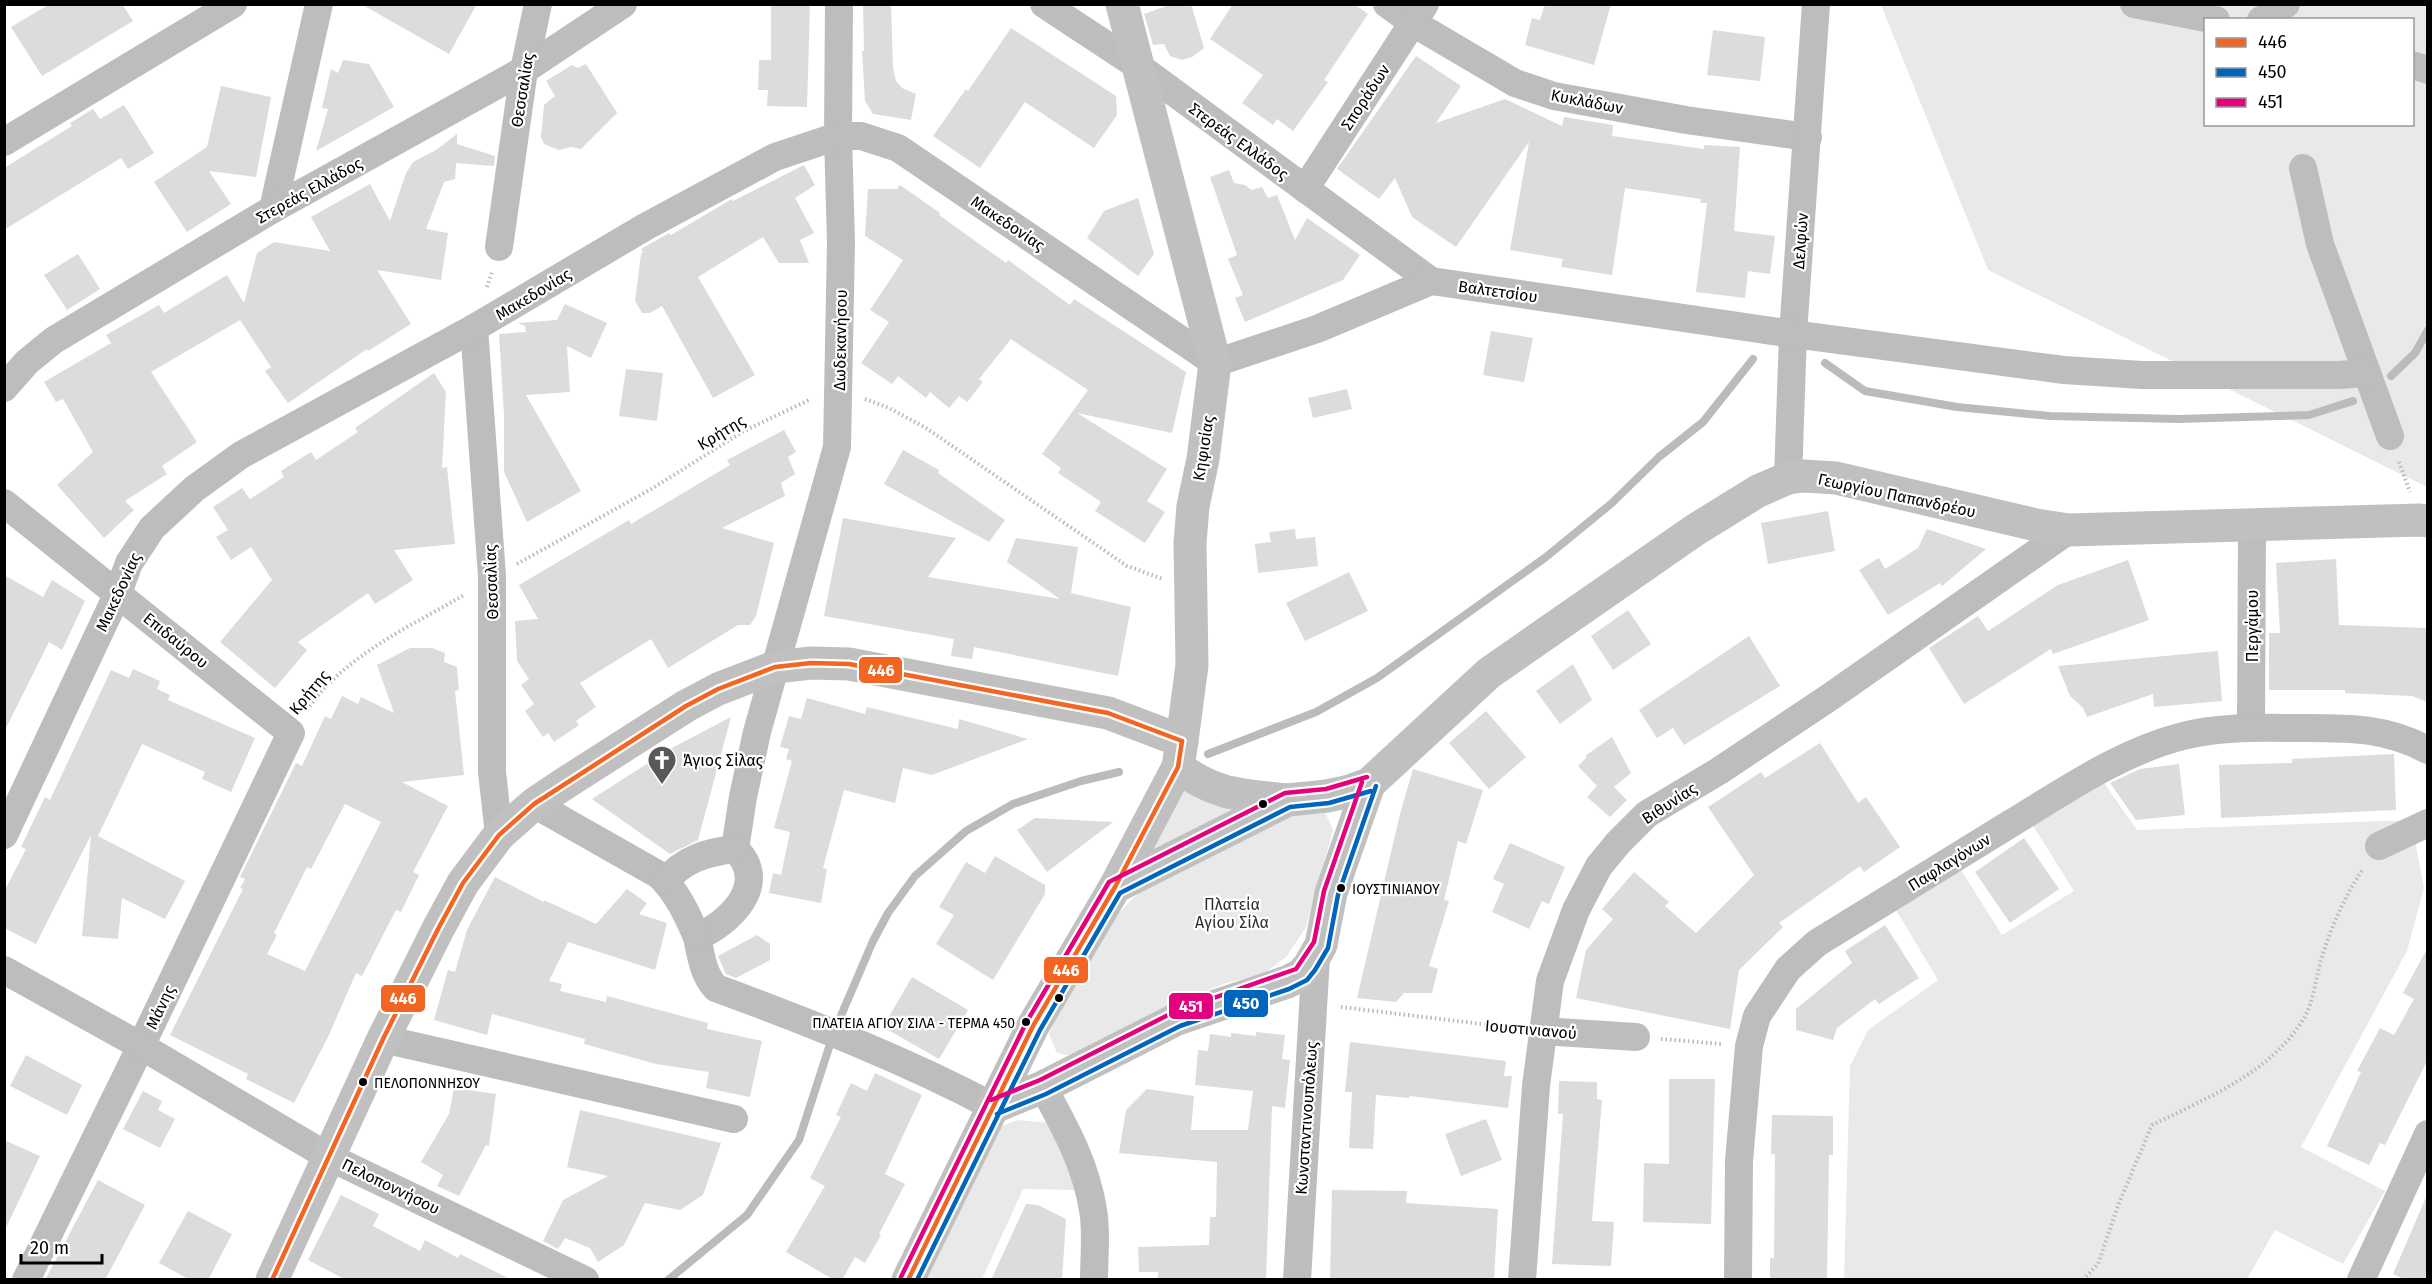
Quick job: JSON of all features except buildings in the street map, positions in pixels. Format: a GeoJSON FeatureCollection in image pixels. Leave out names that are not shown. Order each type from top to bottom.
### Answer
{"type":"FeatureCollection","features":[{"type":"Feature","properties":{"kind":"street"},"geometry":{"type":"LineString","coordinates":[[4,142],[233,4]]}},
{"type":"Feature","properties":{"kind":"street"},"geometry":{"type":"LineString","coordinates":[[273,209],[319,4]]}},
{"type":"Feature","properties":{"kind":"street","name":"Θεσσαλίας"},"geometry":{"type":"LineString","coordinates":[[500,247],[524,70],[538,4]]}},
{"type":"Feature","properties":{"kind":"street","name":"Στερεάς Ελλάδος"},"geometry":{"type":"LineString","coordinates":[[4,388],[27,362],[54,340],[273,209],[524,70],[623,4]]}},
{"type":"Feature","properties":{"kind":"street","name":"Δωδεκανήσου"},"geometry":{"type":"LineString","coordinates":[[735,849],[754,742],[837,447],[841,243],[838,136],[839,4]]}},
{"type":"Feature","properties":{"kind":"street","name":"Στερεάς Ελλάδος"},"geometry":{"type":"LineString","coordinates":[[1044,4],[1138,66],[1431,281]]}},
{"type":"Feature","properties":{"kind":"street","name":"Κηφισίας"},"geometry":{"type":"LineString","coordinates":[[908,1280],[1033,1026],[1115,887],[1180,754],[1192,665],[1190,543],[1193,506],[1203,459],[1215,363],[1122,4]]}},
{"type":"Feature","properties":{"kind":"street","name":"Κυκλάδων"},"geometry":{"type":"LineString","coordinates":[[1387,4],[1419,14],[1515,83],[1554,96],[1686,120],[1808,137]]}},
{"type":"Feature","properties":{"kind":"street","name":"Δελφών"},"geometry":{"type":"LineString","coordinates":[[1788,478],[1793,334],[1816,4]]}},
{"type":"Feature","properties":{"kind":"street"},"geometry":{"type":"LineString","coordinates":[[2134,4],[2206,18]]}},
{"type":"Feature","properties":{"kind":"street"},"geometry":{"type":"LineString","coordinates":[[2267,18],[2286,4]]}},
{"type":"Feature","properties":{"kind":"street","name":"Σποράδων"},"geometry":{"type":"LineString","coordinates":[[1305,189],[1419,14]]}},
{"type":"Feature","properties":{"kind":"street","name":"Μακεδονίας"},"geometry":{"type":"LineString","coordinates":[[4,834],[118,593],[129,563],[152,528],[194,489],[241,455],[474,328],[645,227],[775,157],[838,136],[861,136],[898,148],[1215,363]]}},
{"type":"Feature","properties":{"kind":"street"},"geometry":{"type":"LineString","coordinates":[[2303,168],[2320,244],[2390,436]]}},
{"type":"Feature","properties":{"kind":"street"},"geometry":{"type":"LineString","coordinates":[[1215,363],[1317,329],[1431,281]]}},
{"type":"Feature","properties":{"kind":"street","name":"Βαλτετσίου"},"geometry":{"type":"LineString","coordinates":[[1431,281],[1793,334],[2107,374],[2303,376],[2367,373]]}},
{"type":"Feature","properties":{"kind":"street","name":"Θεσσαλίας"},"geometry":{"type":"LineString","coordinates":[[474,328],[492,576],[492,772],[498,835]]}},
{"type":"Feature","properties":{"kind":"street","name":"Γεωργίου Παπανδρέου"},"geometry":{"type":"LineString","coordinates":[[272,1280],[383,1039],[438,929],[464,883],[498,835],[534,804],[686,706],[718,689],[775,666],[811,663],[849,664],[1108,713],[1180,754],[1198,782],[1229,793],[1288,800],[1327,796],[1369,784],[1489,673],[1695,530],[1758,491],[1788,478],[1804,476],[1836,478],[2036,525],[2069,530],[2424,521]]}},
{"type":"Feature","properties":{"kind":"street","name":"Επιδαύρου"},"geometry":{"type":"LineString","coordinates":[[4,502],[291,733]]}},
{"type":"Feature","properties":{"kind":"street","name":"Περγάμου"},"geometry":{"type":"LineString","coordinates":[[2251,728],[2252,524]]}},
{"type":"Feature","properties":{"kind":"street","name":"Βιθυνίας"},"geometry":{"type":"LineString","coordinates":[[1522,1280],[1535,1097],[1550,981],[1576,910],[1599,866],[1647,814],[1719,771],[2069,530]]}},
{"type":"Feature","properties":{"kind":"street","name":"Παφλαγόνων"},"geometry":{"type":"LineString","coordinates":[[1738,1280],[1739,1161],[1749,1046],[1757,1016],[1788,969],[1817,943],[2071,787],[2140,748],[2184,735],[2251,728],[2373,730],[2412,742],[2427,750]]}},
{"type":"Feature","properties":{"kind":"street","name":"Μάνης"},"geometry":{"type":"LineString","coordinates":[[26,1280],[291,733]]}},
{"type":"Feature","properties":{"kind":"street","name":"Κωνσταντινουπόλεως"},"geometry":{"type":"LineString","coordinates":[[1297,1280],[1316,957],[1321,945],[1331,893],[1369,784]]}},
{"type":"Feature","properties":{"kind":"street","name":"Γεωργίου Παπανδρέου"},"geometry":{"type":"LineString","coordinates":[[1115,887],[1288,800]]}},
{"type":"Feature","properties":{"kind":"street"},"geometry":{"type":"LineString","coordinates":[[534,804],[666,881],[685,909],[697,937],[705,970],[710,982],[716,988],[932,1074],[994,1107],[1043,1087],[1177,1019],[1301,975],[1316,957]]}},
{"type":"Feature","properties":{"kind":"street"},"geometry":{"type":"LineString","coordinates":[[2379,846],[2427,823]]}},
{"type":"Feature","properties":{"kind":"street"},"geometry":{"type":"LineString","coordinates":[[666,881],[675,868],[717,851],[735,849],[742,856],[748,877],[745,896],[723,923],[697,937]]}},
{"type":"Feature","properties":{"kind":"street","name":"Πελοποννήσου"},"geometry":{"type":"LineString","coordinates":[[4,970],[141,1046],[329,1156],[585,1280]]}},
{"type":"Feature","properties":{"kind":"street","name":"Ιουστινιανού"},"geometry":{"type":"LineString","coordinates":[[1542,1031],[1636,1037]]}},
{"type":"Feature","properties":{"kind":"street"},"geometry":{"type":"LineString","coordinates":[[383,1039],[734,1119]]}},
{"type":"Feature","properties":{"kind":"street"},"geometry":{"type":"LineString","coordinates":[[1043,1087],[1070,1137],[1086,1179],[1094,1212],[1094,1280]]}},
{"type":"Feature","properties":{"kind":"street"},"geometry":{"type":"LineString","coordinates":[[2361,1280],[2427,1134]]}},
{"type":"Feature","properties":{"kind":"path","name":"Κρήτης"},"geometry":{"type":"LineString","coordinates":[[291,733],[324,687],[378,644],[492,576],[533,556],[653,488],[761,422],[814,398],[839,393],[872,401],[905,416],[926,428],[1127,566],[1191,590]]}},
{"type":"Feature","properties":{"kind":"path"},"geometry":{"type":"LineString","coordinates":[[2390,436],[2424,521]]}},
{"type":"Feature","properties":{"kind":"path"},"geometry":{"type":"LineString","coordinates":[[2084,1280],[2098,1264],[2119,1203],[2152,1125],[2228,1087],[2277,1053],[2306,1017],[2322,958],[2346,894],[2379,846]]}},
{"type":"Feature","properties":{"kind":"path","name":"Ιουστινιανού"},"geometry":{"type":"LineString","coordinates":[[1313,1004],[1542,1031]]}},
{"type":"Feature","properties":{"kind":"path"},"geometry":{"type":"LineString","coordinates":[[1636,1037],[1749,1046]]}},
{"type":"Feature","properties":{"kind":"green space"},"geometry":{"type":"Polygon","coordinates":[[[1881,5],[2427,5],[2427,487],[1988,270],[1881,5]]]}},
{"type":"Feature","properties":{"kind":"green space"},"geometry":{"type":"Polygon","coordinates":[[[2102,780],[2137,830],[2411,820],[2424,888],[2407,951],[2301,1147],[2385,1191],[2343,1264],[2275,1230],[2247,1279],[1844,1280],[1850,1066],[1868,1030],[1938,980],[1896,910],[1959,867],[2002,935],[2074,891],[2032,824],[2102,780]]]}},
{"type":"Feature","properties":{"kind":"green space"},"geometry":{"type":"Polygon","coordinates":[[[1184,781],[1235,808],[1147,854],[1184,781]]]}},
{"type":"Feature","properties":{"kind":"green space","name":"Πλατεία Αγίου Σίλα"},"geometry":{"type":"Polygon","coordinates":[[[1303,807],[1324,810],[1333,830],[1306,927],[1287,956],[1262,975],[1226,983],[1155,1011],[1083,1058],[1057,1053],[1049,1034],[1087,953],[1106,925],[1147,885],[1303,807]]]}},
{"type":"Feature","properties":{"kind":"green space"},"geometry":{"type":"Polygon","coordinates":[[[1018,1120],[1051,1123],[1077,1190],[1023,1189],[982,1279],[923,1280],[996,1128],[1018,1120]]]}},
{"type":"Feature","properties":{"kind":"waterway"},"geometry":{"type":"LineString","coordinates":[[2391,376],[2415,353],[2428,330]]}},
{"type":"Feature","properties":{"kind":"waterway"},"geometry":{"type":"LineString","coordinates":[[1208,754],[1316,712],[1377,678],[1546,557],[1612,503],[1659,457],[1703,422],[1753,359]]}},
{"type":"Feature","properties":{"kind":"waterway"},"geometry":{"type":"LineString","coordinates":[[1825,363],[1865,391],[1957,407],[2050,416],[2179,419],[2309,415],[2353,401]]}},
{"type":"Feature","properties":{"kind":"waterway"},"geometry":{"type":"LineString","coordinates":[[668,1280],[747,1215],[799,1140],[834,1032],[873,941],[888,913],[915,876],[966,831],[1013,804],[1081,781],[1119,772]]}},
{"type":"Feature","properties":{"kind":"transit line","name":"446"},"geometry":{"type":"LineString","coordinates":[[272,1280],[383,1039],[463,883],[499,835],[534,804],[686,706],[718,689],[775,667],[811,663],[849,664],[1108,713],[1182,741]]}},
{"type":"Feature","properties":{"kind":"transit line","name":"446"},"geometry":{"type":"LineString","coordinates":[[908,1280],[1033,1026],[1115,887],[1178,767],[1182,741]]}},
{"type":"Feature","properties":{"kind":"transit line","name":"451"},"geometry":{"type":"LineString","coordinates":[[901,1277],[1026,1023],[1109,882],[1285,793],[1326,789],[1367,777]]}},
{"type":"Feature","properties":{"kind":"transit line","name":"451"},"geometry":{"type":"LineString","coordinates":[[991,1100],[1040,1080],[1174,1012],[1296,969],[1314,942],[1324,891],[1362,782]]}},
{"type":"Feature","properties":{"kind":"transit line","name":"450"},"geometry":{"type":"LineString","coordinates":[[997,1114],[1046,1094],[1180,1026],[1289,989],[1307,980],[1328,948],[1338,895],[1376,786]]}},
{"type":"Feature","properties":{"kind":"transit line","name":"450"},"geometry":{"type":"LineString","coordinates":[[917,1280],[1040,1030],[1120,893],[1290,807],[1329,803],[1371,791]]}},
{"type":"Feature","properties":{"kind":"place","name":"Άγιος Σίλας"},"geometry":{"type":"Point","coordinates":[662,786]}},
{"type":"Feature","properties":{"kind":"place","name":"ΙΟΥΣΤΙΝΙΑΝΟΥ"},"geometry":{"type":"Point","coordinates":[1341,888]}},
{"type":"Feature","properties":{"kind":"place","name":"ΠΛΑΤΕΙΑ ΑΓΙΟΥ ΣΙΛΑ - ΤΕΡΜΑ 450"},"geometry":{"type":"Point","coordinates":[1026,1022]}},
{"type":"Feature","properties":{"kind":"place","name":"ΠΕΛΟΠΟΝΝΗΣΟΥ"},"geometry":{"type":"Point","coordinates":[363,1082]}}]}
